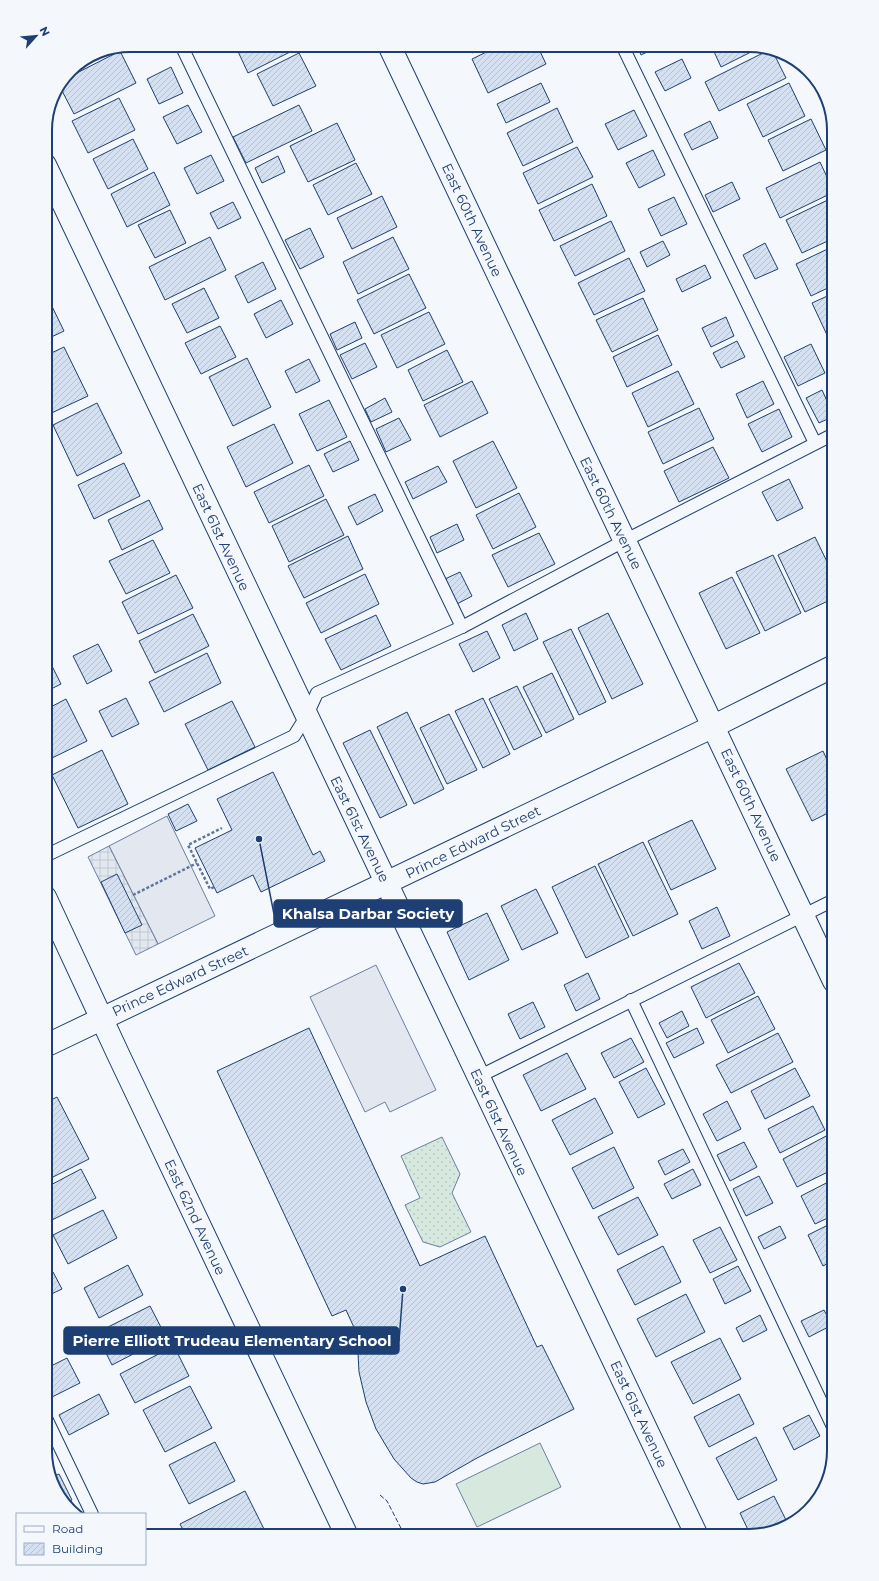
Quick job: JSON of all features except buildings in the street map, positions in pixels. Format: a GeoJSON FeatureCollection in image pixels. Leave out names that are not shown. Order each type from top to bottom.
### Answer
{"type":"FeatureCollection","features":[{"type":"Feature","properties":{"kind":"street","name":"East 60th Avenue"},"geometry":{"type":"LineString","coordinates":[[392,52],[827,966]]}},
{"type":"Feature","properties":{"kind":"street","name":"East 61st Avenue"},"geometry":{"type":"LineString","coordinates":[[52,180],[306,717],[694,1529]]}},
{"type":"Feature","properties":{"kind":"street","name":"Prince Edward Street"},"geometry":{"type":"LineString","coordinates":[[52,1043],[714,726],[827,670]]}},
{"type":"Feature","properties":{"kind":"street","name":"East 62nd Avenue"},"geometry":{"type":"LineString","coordinates":[[52,912],[344,1529]]}},
{"type":"Feature","properties":{"kind":"lane"},"geometry":{"type":"LineString","coordinates":[[184,52],[462,626]]}},
{"type":"Feature","properties":{"kind":"lane"},"geometry":{"type":"LineString","coordinates":[[625,52],[815,443]]}},
{"type":"Feature","properties":{"kind":"lane"},"geometry":{"type":"LineString","coordinates":[[52,853],[294,736],[306,717],[317,693],[462,626],[827,437]]}},
{"type":"Feature","properties":{"kind":"lane"},"geometry":{"type":"LineString","coordinates":[[478,1077],[827,903]]}},
{"type":"Feature","properties":{"kind":"lane"},"geometry":{"type":"LineString","coordinates":[[631,1000],[827,1414]]}},
{"type":"Feature","properties":{"kind":"lane"},"geometry":{"type":"LineString","coordinates":[[52,1431],[92,1513]]}},
{"type":"Feature","properties":{"kind":"path"},"geometry":{"type":"LineString","coordinates":[[214,887],[210,889],[188,844],[222,828]]}},
{"type":"Feature","properties":{"kind":"path"},"geometry":{"type":"LineString","coordinates":[[133,895],[197,864]]}},
{"type":"Feature","properties":{"kind":"shaded area"},"geometry":{"type":"Polygon","coordinates":[[[167,816],[215,916],[158,944],[109,846],[167,816]]]}},
{"type":"Feature","properties":{"kind":"shaded area"},"geometry":{"type":"Polygon","coordinates":[[[109,846],[158,944],[136,955],[88,857],[109,846]]]}},
{"type":"Feature","properties":{"kind":"shaded area"},"geometry":{"type":"Polygon","coordinates":[[[376,965],[436,1090],[390,1112],[385,1102],[365,1112],[310,997],[376,965]]]}},
{"type":"Feature","properties":{"kind":"shaded area"},"geometry":{"type":"Polygon","coordinates":[[[442,1137],[460,1174],[452,1193],[471,1232],[440,1247],[423,1242],[405,1205],[420,1198],[401,1156],[442,1137]]]}},
{"type":"Feature","properties":{"kind":"shaded area"},"geometry":{"type":"Polygon","coordinates":[[[540,1443],[561,1487],[477,1527],[456,1484],[540,1443]]]}},
{"type":"Feature","properties":{"kind":"fence"},"geometry":{"type":"LineString","coordinates":[[380,1495],[387,1501],[401,1529]]}},
{"type":"Feature","properties":{"kind":"place","name":"Khalsa Darbar Society"},"geometry":{"type":"Point","coordinates":[259,839]}},
{"type":"Feature","properties":{"kind":"place","name":"Pierre Elliott Trudeau Elementary School"},"geometry":{"type":"Point","coordinates":[403,1289]}}]}
